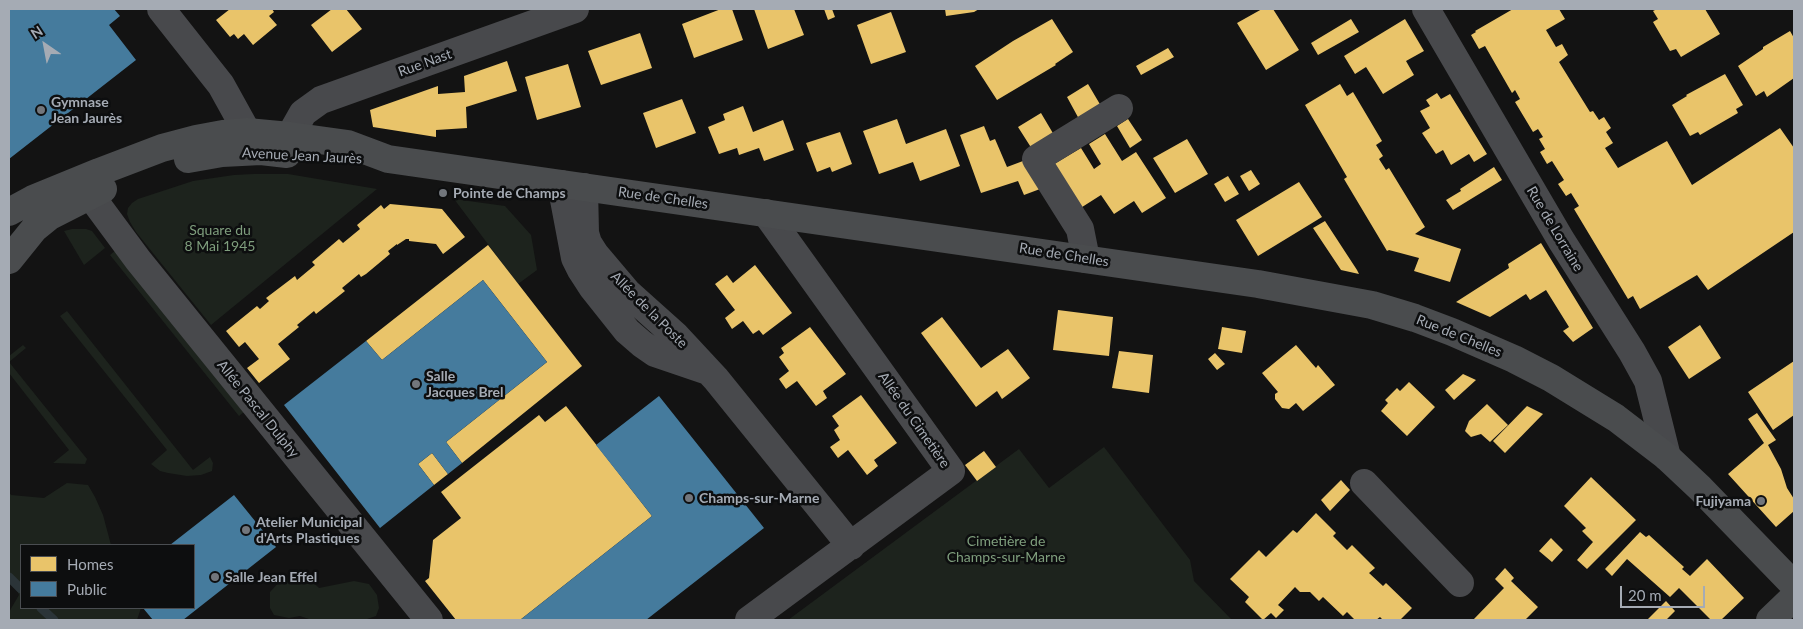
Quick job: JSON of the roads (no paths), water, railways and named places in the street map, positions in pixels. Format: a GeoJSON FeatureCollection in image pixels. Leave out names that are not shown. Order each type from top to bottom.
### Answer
{"type":"FeatureCollection","features":[{"type":"Feature","properties":{"kind":"main road","name":"Rue de Chelles"},"geometry":{"type":"LineString","coordinates":[[247,132],[348,144],[388,159],[1011,247],[1308,292],[1372,305],[1452,332],[1514,359],[1551,378],[1616,418],[1667,457],[1743,530],[1794,585]]}},
{"type":"Feature","properties":{"kind":"main road","name":"Avenue Jean Jaurès"},"geometry":{"type":"LineString","coordinates":[[9,212],[66,186],[162,148],[196,139],[247,132]]}},
{"type":"Feature","properties":{"kind":"main road","name":"Avenue Jean Jaurès"},"geometry":{"type":"LineString","coordinates":[[9,260],[34,229],[50,216],[90,195],[162,166],[222,153],[261,151],[343,160],[388,159]]}},
{"type":"Feature","properties":{"kind":"main road"},"geometry":{"type":"LineString","coordinates":[[1770,620],[1794,597]]}},
{"type":"Feature","properties":{"kind":"street"},"geometry":{"type":"LineString","coordinates":[[161,9],[221,85],[247,132]]}},
{"type":"Feature","properties":{"kind":"street","name":"Rue Nast"},"geometry":{"type":"LineString","coordinates":[[290,136],[303,113],[321,100],[574,9]]}},
{"type":"Feature","properties":{"kind":"street","name":"Rue de Lorraine"},"geometry":{"type":"LineString","coordinates":[[1426,9],[1560,240],[1627,344],[1648,381],[1667,457]]}},
{"type":"Feature","properties":{"kind":"street"},"geometry":{"type":"LineString","coordinates":[[1086,259],[1080,229],[1036,159],[1119,108]]}},
{"type":"Feature","properties":{"kind":"street","name":"Allée de la Poste"},"geometry":{"type":"LineString","coordinates":[[573,186],[588,243],[628,292],[676,336],[709,372],[851,546]]}},
{"type":"Feature","properties":{"kind":"street","name":"Allée Pascal Dulphy"},"geometry":{"type":"LineString","coordinates":[[90,195],[138,260],[429,620]]}},
{"type":"Feature","properties":{"kind":"street","name":"Allée du Cimetière"},"geometry":{"type":"LineString","coordinates":[[749,620],[951,471],[766,213]]}},
{"type":"Feature","properties":{"kind":"street"},"geometry":{"type":"LineString","coordinates":[[1364,483],[1460,583]]}},
{"type":"Feature","properties":{"kind":"waterway"},"geometry":{"type":"LineString","coordinates":[[9,577],[20,588]]}},
{"type":"Feature","properties":{"kind":"waterway"},"geometry":{"type":"LineString","coordinates":[[42,609],[54,620]]}},
{"type":"Feature","properties":{"kind":"place","name":"Gymnase Jean Jaurès"},"geometry":{"type":"Point","coordinates":[41,110]}},
{"type":"Feature","properties":{"kind":"place","name":"Pointe de Champs"},"geometry":{"type":"Point","coordinates":[443,193]}},
{"type":"Feature","properties":{"kind":"place","name":"Salle Jacques Brel"},"geometry":{"type":"Point","coordinates":[416,384]}},
{"type":"Feature","properties":{"kind":"place","name":"Champs-sur-Marne"},"geometry":{"type":"Point","coordinates":[689,498]}},
{"type":"Feature","properties":{"kind":"place","name":"Fujiyama"},"geometry":{"type":"Point","coordinates":[1761,501]}},
{"type":"Feature","properties":{"kind":"place","name":"Atelier Municipal d'Arts Plastiques"},"geometry":{"type":"Point","coordinates":[246,530]}},
{"type":"Feature","properties":{"kind":"place","name":"Salle Jean Effel"},"geometry":{"type":"Point","coordinates":[215,577]}},
{"type":"Feature","properties":{"kind":"park label","name":"Square du 8 Mai 1945"},"geometry":{"type":"Point","coordinates":[220,238]}},
{"type":"Feature","properties":{"kind":"park label","name":"Cimetière de Champs-sur-Marne"},"geometry":{"type":"Point","coordinates":[1006,550]}}]}
